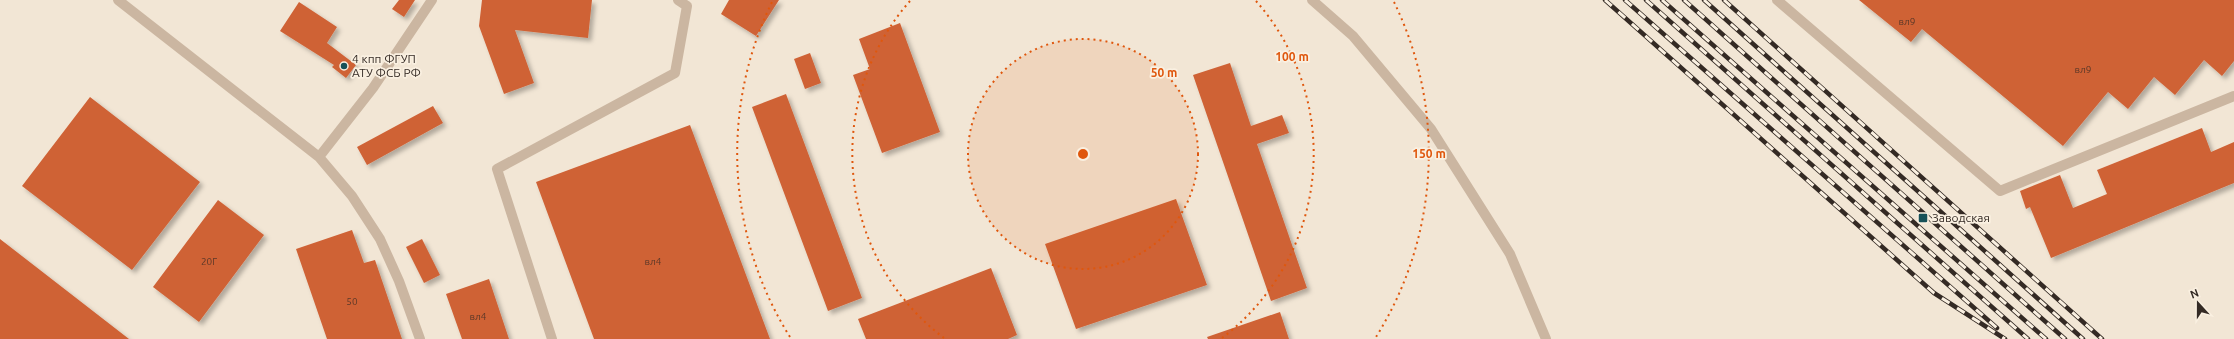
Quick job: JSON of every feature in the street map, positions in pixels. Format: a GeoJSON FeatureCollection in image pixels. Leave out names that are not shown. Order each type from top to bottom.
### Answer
{"type":"FeatureCollection","features":[{"type":"Feature","properties":{"kind":"street"},"geometry":{"type":"LineString","coordinates":[[118,0],[320,157],[352,196],[380,239],[399,281],[420,339]]}},
{"type":"Feature","properties":{"kind":"street"},"geometry":{"type":"LineString","coordinates":[[320,157],[372,88],[432,0]]}},
{"type":"Feature","properties":{"kind":"street"},"geometry":{"type":"LineString","coordinates":[[552,339],[497,169],[676,73],[687,6],[678,0]]}},
{"type":"Feature","properties":{"kind":"street"},"geometry":{"type":"LineString","coordinates":[[1312,0],[1353,36],[1431,129],[1510,254],[1546,339]]}},
{"type":"Feature","properties":{"kind":"street"},"geometry":{"type":"LineString","coordinates":[[1778,0],[2000,191],[2234,96]]}},
{"type":"Feature","properties":{"kind":"building"},"geometry":{"type":"Polygon","coordinates":[[[399,0],[415,0],[404,17],[392,9],[399,0]]]}},
{"type":"Feature","properties":{"kind":"building"},"geometry":{"type":"Polygon","coordinates":[[[482,0],[592,0],[588,38],[515,30],[534,83],[504,94],[479,26],[482,0]]]}},
{"type":"Feature","properties":{"kind":"building"},"geometry":{"type":"Polygon","coordinates":[[[729,0],[779,0],[756,36],[721,14],[729,0]]]}},
{"type":"Feature","properties":{"kind":"building"},"geometry":{"type":"Polygon","coordinates":[[[1859,0],[2234,0],[2234,61],[2222,76],[2204,60],[2175,95],[2154,77],[2128,109],[2108,92],[2063,146],[1922,29],[1911,42],[1859,0]]]}},
{"type":"Feature","properties":{"kind":"building"},"geometry":{"type":"Polygon","coordinates":[[[299,2],[337,27],[327,43],[356,65],[346,78],[332,67],[334,65],[280,31],[299,2]]]}},
{"type":"Feature","properties":{"kind":"building"},"geometry":{"type":"Polygon","coordinates":[[[900,23],[940,132],[882,153],[853,75],[870,69],[859,39],[900,23]]]}},
{"type":"Feature","properties":{"kind":"building"},"geometry":{"type":"Polygon","coordinates":[[[810,53],[821,83],[805,89],[794,59],[810,53]]]}},
{"type":"Feature","properties":{"kind":"building"},"geometry":{"type":"Polygon","coordinates":[[[1230,63],[1251,126],[1282,115],[1289,133],[1257,144],[1307,288],[1271,301],[1193,75],[1230,63]]]}},
{"type":"Feature","properties":{"kind":"building"},"geometry":{"type":"Polygon","coordinates":[[[786,94],[862,298],[828,311],[752,107],[786,94]]]}},
{"type":"Feature","properties":{"kind":"building"},"geometry":{"type":"Polygon","coordinates":[[[90,97],[200,182],[132,270],[22,186],[90,97]]]}},
{"type":"Feature","properties":{"kind":"building"},"geometry":{"type":"Polygon","coordinates":[[[433,106],[443,123],[367,165],[357,147],[433,106]]]}},
{"type":"Feature","properties":{"kind":"building"},"geometry":{"type":"Polygon","coordinates":[[[690,125],[770,339],[594,339],[536,182],[690,125]]]}},
{"type":"Feature","properties":{"kind":"building"},"geometry":{"type":"Polygon","coordinates":[[[2202,128],[2211,152],[2234,142],[2234,183],[2051,258],[2030,207],[2026,209],[2020,191],[2060,175],[2073,208],[2107,194],[2097,170],[2202,128]]]}},
{"type":"Feature","properties":{"kind":"building"},"geometry":{"type":"Polygon","coordinates":[[[1176,199],[1207,285],[1076,329],[1045,244],[1176,199]]]}},
{"type":"Feature","properties":{"kind":"building"},"geometry":{"type":"Polygon","coordinates":[[[218,200],[264,235],[199,322],[153,287],[218,200]]]}},
{"type":"Feature","properties":{"kind":"building"},"geometry":{"type":"Polygon","coordinates":[[[352,230],[364,263],[375,260],[402,339],[327,339],[296,249],[352,230]]]}},
{"type":"Feature","properties":{"kind":"building"},"geometry":{"type":"Polygon","coordinates":[[[0,239],[129,339],[0,339],[0,239]]]}},
{"type":"Feature","properties":{"kind":"building"},"geometry":{"type":"Polygon","coordinates":[[[422,239],[440,275],[424,283],[406,247],[422,239]]]}},
{"type":"Feature","properties":{"kind":"building"},"geometry":{"type":"Polygon","coordinates":[[[991,268],[1017,335],[1008,339],[866,339],[858,319],[991,268]]]}},
{"type":"Feature","properties":{"kind":"building"},"geometry":{"type":"Polygon","coordinates":[[[489,279],[509,339],[462,339],[446,294],[489,279]]]}},
{"type":"Feature","properties":{"kind":"building"},"geometry":{"type":"Polygon","coordinates":[[[1280,312],[1289,339],[1208,339],[1207,337],[1280,312]]]}},
{"type":"Feature","properties":{"kind":"railway"},"geometry":{"type":"LineString","coordinates":[[1605,0],[1934,293],[2005,339]]}},
{"type":"Feature","properties":{"kind":"railway"},"geometry":{"type":"LineString","coordinates":[[1625,0],[1997,328]]}},
{"type":"Feature","properties":{"kind":"railway"},"geometry":{"type":"LineString","coordinates":[[1646,0],[2028,339]]}},
{"type":"Feature","properties":{"kind":"railway"},"geometry":{"type":"LineString","coordinates":[[1662,0],[2046,339]]}},
{"type":"Feature","properties":{"kind":"railway"},"geometry":{"type":"LineString","coordinates":[[1684,0],[2065,339]]}},
{"type":"Feature","properties":{"kind":"railway"},"geometry":{"type":"LineString","coordinates":[[1704,0],[2083,339]]}},
{"type":"Feature","properties":{"kind":"railway"},"geometry":{"type":"LineString","coordinates":[[1724,0],[2102,339]]}},
{"type":"Feature","properties":{"kind":"place","name":"4 кпп ФГУП АТУ ФСБ РФ"},"geometry":{"type":"Point","coordinates":[344,66]}},
{"type":"Feature","properties":{"kind":"place","name":"Заводская"},"geometry":{"type":"Point","coordinates":[1923,218]}}]}
